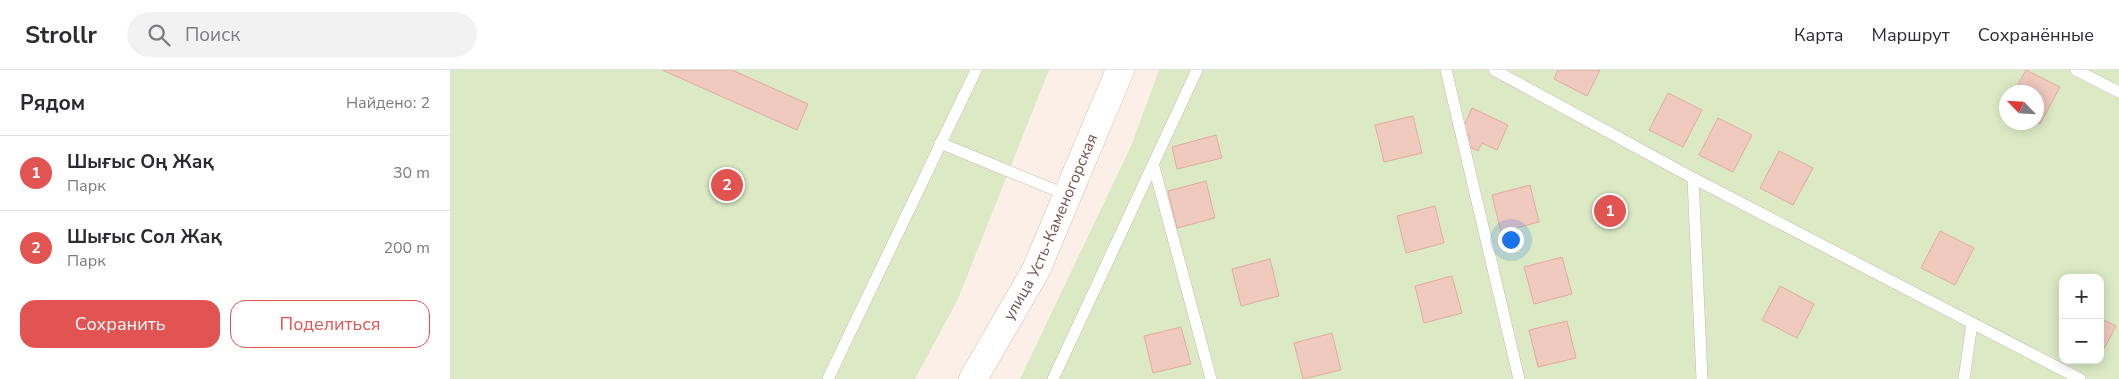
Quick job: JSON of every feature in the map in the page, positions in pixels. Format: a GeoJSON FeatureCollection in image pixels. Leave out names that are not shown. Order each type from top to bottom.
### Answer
{"type":"FeatureCollection","features":[{"type":"Feature","properties":{"kind":"street","name":"улица Усть-Каменогорская"},"geometry":{"type":"LineString","coordinates":[[973,379],[1036,270],[1120,70]]}},
{"type":"Feature","properties":{"kind":"lane"},"geometry":{"type":"LineString","coordinates":[[828,379],[976,70]]}},
{"type":"Feature","properties":{"kind":"lane"},"geometry":{"type":"LineString","coordinates":[[1054,379],[1154,167],[1197,70]]}},
{"type":"Feature","properties":{"kind":"lane"},"geometry":{"type":"LineString","coordinates":[[1446,70],[1519,379]]}},
{"type":"Feature","properties":{"kind":"lane"},"geometry":{"type":"LineString","coordinates":[[1494,70],[1693,178],[2080,379]]}},
{"type":"Feature","properties":{"kind":"lane"},"geometry":{"type":"LineString","coordinates":[[2076,70],[2119,92]]}},
{"type":"Feature","properties":{"kind":"lane"},"geometry":{"type":"LineString","coordinates":[[940,144],[1067,195]]}},
{"type":"Feature","properties":{"kind":"lane"},"geometry":{"type":"LineString","coordinates":[[1154,167],[1211,379]]}},
{"type":"Feature","properties":{"kind":"lane"},"geometry":{"type":"LineString","coordinates":[[1693,178],[1702,379]]}},
{"type":"Feature","properties":{"kind":"lane"},"geometry":{"type":"LineString","coordinates":[[1964,379],[1972,322]]}},
{"type":"Feature","properties":{"kind":"green space"},"geometry":{"type":"Polygon","coordinates":[[[450,70],[1049,70],[958,299],[915,379],[450,379],[450,70]]]}},
{"type":"Feature","properties":{"kind":"green space"},"geometry":{"type":"Polygon","coordinates":[[[1159,70],[2119,70],[2119,379],[1020,379],[1132,144],[1159,70]]]}},
{"type":"Feature","properties":{"kind":"building"},"geometry":{"type":"Polygon","coordinates":[[[662,70],[732,70],[808,104],[797,130],[662,70]]]}},
{"type":"Feature","properties":{"kind":"building"},"geometry":{"type":"Polygon","coordinates":[[[1558,70],[1600,70],[1587,96],[1554,79],[1558,70]]]}},
{"type":"Feature","properties":{"kind":"building"},"geometry":{"type":"Polygon","coordinates":[[[2026,70],[2060,87],[2044,117],[2044,85],[2018,85],[2026,70]]]}},
{"type":"Feature","properties":{"kind":"building"},"geometry":{"type":"Polygon","coordinates":[[[1668,93],[1702,110],[1683,147],[1649,130],[1668,93]]]}},
{"type":"Feature","properties":{"kind":"building"},"geometry":{"type":"Polygon","coordinates":[[[1472,108],[1508,125],[1497,150],[1482,143],[1478,151],[1466,145],[1470,136],[1461,132],[1472,108]]]}},
{"type":"Feature","properties":{"kind":"building"},"geometry":{"type":"Polygon","coordinates":[[[1413,116],[1422,153],[1384,162],[1375,125],[1413,116]]]}},
{"type":"Feature","properties":{"kind":"building"},"geometry":{"type":"Polygon","coordinates":[[[1718,118],[1752,135],[1733,172],[1699,155],[1718,118]]]}},
{"type":"Feature","properties":{"kind":"building"},"geometry":{"type":"Polygon","coordinates":[[[1216,135],[1222,158],[1177,169],[1172,147],[1216,135]]]}},
{"type":"Feature","properties":{"kind":"building"},"geometry":{"type":"Polygon","coordinates":[[[1779,151],[1813,168],[1793,205],[1760,188],[1779,151]]]}},
{"type":"Feature","properties":{"kind":"building"},"geometry":{"type":"Polygon","coordinates":[[[1206,181],[1215,218],[1177,228],[1168,191],[1206,181]]]}},
{"type":"Feature","properties":{"kind":"building"},"geometry":{"type":"Polygon","coordinates":[[[1530,185],[1539,222],[1501,232],[1492,195],[1530,185]]]}},
{"type":"Feature","properties":{"kind":"building"},"geometry":{"type":"Polygon","coordinates":[[[1435,206],[1444,243],[1406,253],[1397,216],[1435,206]]]}},
{"type":"Feature","properties":{"kind":"building"},"geometry":{"type":"Polygon","coordinates":[[[1940,231],[1974,248],[1955,285],[1921,268],[1940,231]]]}},
{"type":"Feature","properties":{"kind":"building"},"geometry":{"type":"Polygon","coordinates":[[[1562,257],[1572,294],[1534,304],[1524,267],[1562,257]]]}},
{"type":"Feature","properties":{"kind":"building"},"geometry":{"type":"Polygon","coordinates":[[[1270,259],[1279,296],[1241,306],[1232,269],[1270,259]]]}},
{"type":"Feature","properties":{"kind":"building"},"geometry":{"type":"Polygon","coordinates":[[[1452,276],[1462,313],[1424,323],[1415,286],[1452,276]]]}},
{"type":"Feature","properties":{"kind":"building"},"geometry":{"type":"Polygon","coordinates":[[[1780,286],[1814,304],[1797,338],[1762,320],[1780,286]]]}},
{"type":"Feature","properties":{"kind":"building"},"geometry":{"type":"Polygon","coordinates":[[[2104,320],[2116,326],[2104,348],[2104,320]]]}},
{"type":"Feature","properties":{"kind":"building"},"geometry":{"type":"Polygon","coordinates":[[[1567,321],[1576,358],[1538,367],[1529,330],[1567,321]]]}},
{"type":"Feature","properties":{"kind":"building"},"geometry":{"type":"Polygon","coordinates":[[[1181,327],[1191,364],[1153,373],[1144,336],[1181,327]]]}},
{"type":"Feature","properties":{"kind":"building"},"geometry":{"type":"Polygon","coordinates":[[[1332,333],[1341,370],[1303,379],[1294,343],[1332,333]]]}},
{"type":"Feature","properties":{"kind":"place","name":"Шығыс Сол Жақ"},"geometry":{"type":"Point","coordinates":[727,185]}},
{"type":"Feature","properties":{"kind":"place","name":"Шығыс Оң Жақ"},"geometry":{"type":"Point","coordinates":[1610,211]}}]}
